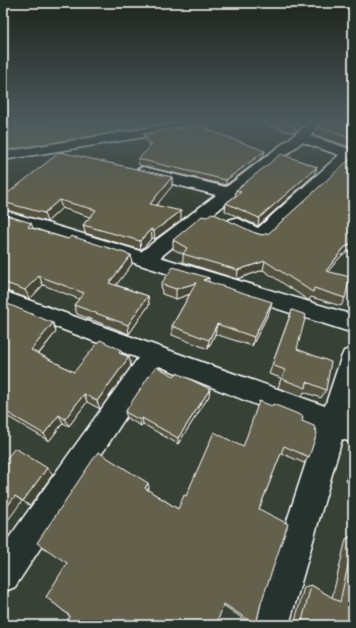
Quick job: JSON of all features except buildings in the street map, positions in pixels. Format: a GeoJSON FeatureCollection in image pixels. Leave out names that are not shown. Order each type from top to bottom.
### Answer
{"type":"FeatureCollection","features":[{"type":"Feature","properties":{"kind":"street"},"geometry":{"type":"LineString","coordinates":[[3,156],[33,151]]}},
{"type":"Feature","properties":{"kind":"street"},"geometry":{"type":"LineString","coordinates":[[67,151],[68,154],[83,157]]}},
{"type":"Feature","properties":{"kind":"street"},"geometry":{"type":"LineString","coordinates":[[145,259],[282,151]]}},
{"type":"Feature","properties":{"kind":"street"},"geometry":{"type":"LineString","coordinates":[[206,211],[260,236],[351,155],[341,151]]}},
{"type":"Feature","properties":{"kind":"street"},"geometry":{"type":"LineString","coordinates":[[129,169],[229,193]]}},
{"type":"Feature","properties":{"kind":"street"},"geometry":{"type":"LineString","coordinates":[[3,214],[353,324]]}},
{"type":"Feature","properties":{"kind":"street"},"geometry":{"type":"LineString","coordinates":[[4,301],[154,354],[344,426]]}},
{"type":"Feature","properties":{"kind":"street"},"geometry":{"type":"LineString","coordinates":[[3,575],[154,354]]}},
{"type":"Feature","properties":{"kind":"street"},"geometry":{"type":"LineString","coordinates":[[271,625],[344,426],[353,358]]}}]}
